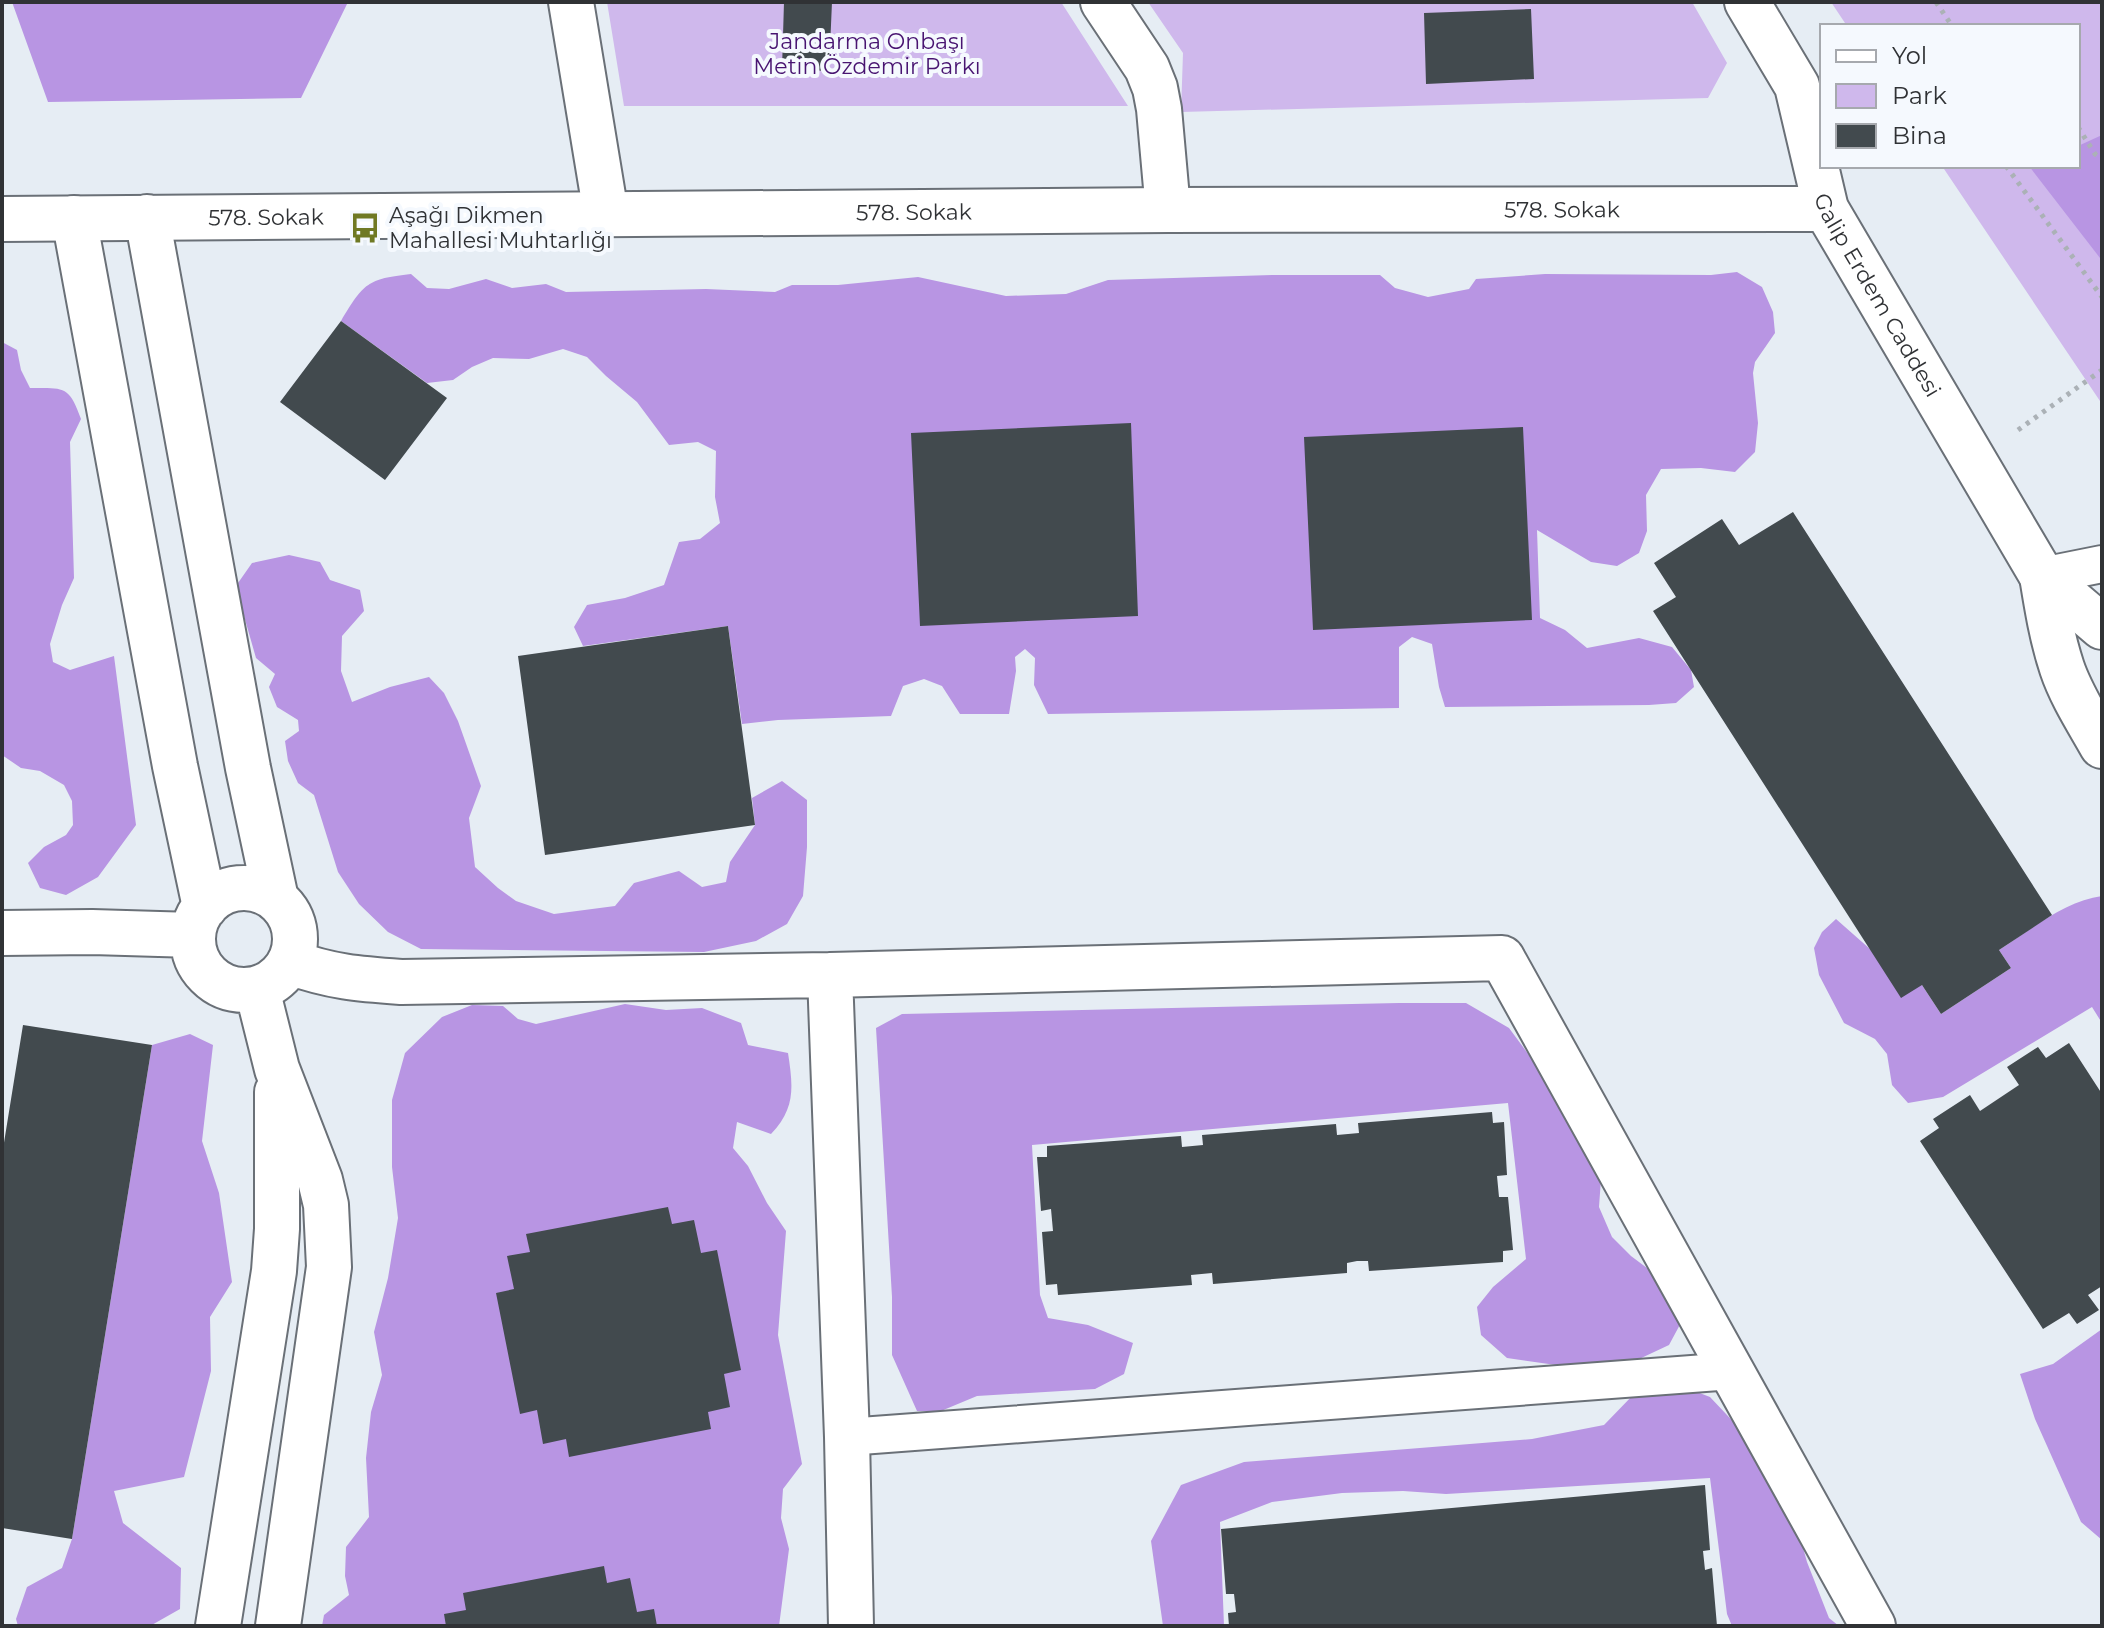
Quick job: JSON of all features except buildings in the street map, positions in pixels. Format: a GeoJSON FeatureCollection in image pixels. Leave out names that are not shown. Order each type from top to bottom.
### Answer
{"type":"FeatureCollection","features":[{"type":"Feature","properties":{"kind":"street"},"geometry":{"type":"LineString","coordinates":[[571,2],[606,214]]}},
{"type":"Feature","properties":{"kind":"street"},"geometry":{"type":"LineString","coordinates":[[1103,2],[1147,68],[1155,88],[1168,210]]}},
{"type":"Feature","properties":{"kind":"street","name":"Galip Erdem Caddesi"},"geometry":{"type":"LineString","coordinates":[[1747,2],[1797,86],[1826,209],[2042,576]]}},
{"type":"Feature","properties":{"kind":"street","name":"578. Sokak"},"geometry":{"type":"LineString","coordinates":[[2,219],[1168,210],[1826,209]]}},
{"type":"Feature","properties":{"kind":"street"},"geometry":{"type":"LineString","coordinates":[[147,217],[246,755],[276,899]]}},
{"type":"Feature","properties":{"kind":"street"},"geometry":{"type":"LineString","coordinates":[[74,218],[175,766],[199,921],[195,951],[201,966],[211,978],[241,991],[274,976],[316,972],[345,978],[401,982],[1502,958],[1873,1626]]}},
{"type":"Feature","properties":{"kind":"street"},"geometry":{"type":"LineString","coordinates":[[2042,576],[2102,627]]}},
{"type":"Feature","properties":{"kind":"street"},"geometry":{"type":"LineString","coordinates":[[2042,576],[2053,637],[2063,670],[2102,746]]}},
{"type":"Feature","properties":{"kind":"street"},"geometry":{"type":"LineString","coordinates":[[2,933],[92,932],[199,921],[216,897],[246,888],[276,899],[287,912],[294,928],[295,946],[274,976],[277,1249],[218,1626]]}},
{"type":"Feature","properties":{"kind":"street"},"geometry":{"type":"LineString","coordinates":[[830,975],[851,1626]]}},
{"type":"Feature","properties":{"kind":"street"},"geometry":{"type":"LineString","coordinates":[[277,1069],[320,1180],[330,1248],[278,1626]]}},
{"type":"Feature","properties":{"kind":"lane"},"geometry":{"type":"LineString","coordinates":[[2042,576],[2102,564]]}},
{"type":"Feature","properties":{"kind":"lane"},"geometry":{"type":"LineString","coordinates":[[847,1437],[1732,1371]]}},
{"type":"Feature","properties":{"kind":"path"},"geometry":{"type":"LineString","coordinates":[[1936,2],[1951,24]]}},
{"type":"Feature","properties":{"kind":"path"},"geometry":{"type":"LineString","coordinates":[[2080,130],[2095,154],[2102,159]]}},
{"type":"Feature","properties":{"kind":"path"},"geometry":{"type":"LineString","coordinates":[[2007,168],[2102,296]]}},
{"type":"Feature","properties":{"kind":"path"},"geometry":{"type":"LineString","coordinates":[[1974,461],[2102,370]]}},
{"type":"Feature","properties":{"kind":"green space","name":"Jandarma Onbaşı Metin Özdemir Parkı"},"geometry":{"type":"Polygon","coordinates":[[[607,2],[1061,2],[1128,106],[624,106],[607,2]]]}},
{"type":"Feature","properties":{"kind":"green space"},"geometry":{"type":"Polygon","coordinates":[[[1148,2],[1692,2],[1727,63],[1708,98],[1181,112],[1183,53],[1148,2]]]}},
{"type":"Feature","properties":{"kind":"green space"},"geometry":{"type":"Polygon","coordinates":[[[1831,2],[2102,2],[2102,404],[1943,168],[2080,168],[2080,24],[1846,24],[1831,2]]]}},
{"type":"Feature","properties":{"kind":"shaded area"},"geometry":{"type":"Polygon","coordinates":[[[12,2],[348,2],[301,98],[48,102],[12,2]]]}},
{"type":"Feature","properties":{"kind":"shaded area"},"geometry":{"type":"Polygon","coordinates":[[[2102,135],[2100,258],[2031,168],[2080,168],[2080,145],[2102,135]]]}},
{"type":"Feature","properties":{"kind":"shaded area"},"geometry":{"type":"Polygon","coordinates":[[[1737,272],[1762,287],[1773,312],[1775,333],[1755,362],[1753,373],[1758,423],[1755,452],[1735,472],[1701,468],[1661,469],[1646,495],[1647,531],[1639,553],[1617,566],[1591,562],[1537,530],[1540,618],[1565,630],[1587,648],[1639,638],[1672,647],[1691,670],[1694,687],[1676,703],[1649,705],[1445,707],[1432,644],[1412,637],[1399,647],[1399,708],[1048,714],[1034,685],[1035,658],[1025,649],[1015,657],[1016,671],[1009,714],[960,714],[942,686],[924,679],[903,686],[891,716],[742,724],[728,626],[583,646],[574,627],[587,605],[625,598],[664,585],[679,542],[700,539],[720,523],[715,497],[716,451],[698,442],[669,445],[637,402],[587,357],[563,349],[529,359],[493,358],[453,380],[427,383],[341,321],[355,298],[368,285],[385,278],[411,274],[427,288],[449,289],[486,279],[512,288],[546,284],[566,292],[706,289],[775,292],[792,285],[838,285],[918,277],[1006,296],[1066,294],[1108,280],[1380,275],[1395,288],[1428,297],[1469,289],[1476,279],[1545,274],[1711,275],[1737,272]]]}},
{"type":"Feature","properties":{"kind":"shaded area"},"geometry":{"type":"Polygon","coordinates":[[[2,342],[17,350],[21,370],[30,388],[58,389],[69,394],[81,419],[70,442],[74,578],[50,644],[53,662],[70,670],[114,656],[136,825],[98,877],[66,895],[40,888],[28,863],[44,847],[66,835],[73,825],[72,801],[64,785],[40,771],[21,768],[2,755],[2,342]]]}},
{"type":"Feature","properties":{"kind":"shaded area"},"geometry":{"type":"Polygon","coordinates":[[[289,555],[320,562],[330,580],[360,590],[364,611],[342,636],[341,671],[352,702],[390,687],[429,677],[444,693],[458,721],[481,786],[469,818],[475,867],[498,888],[516,901],[554,914],[615,906],[634,883],[679,871],[702,887],[726,882],[730,862],[755,825],[752,798],[782,781],[807,800],[803,896],[787,924],[756,941],[704,952],[421,949],[388,932],[359,904],[338,872],[314,795],[298,783],[288,761],[285,741],[299,731],[298,720],[277,707],[269,687],[275,674],[256,658],[240,602],[238,583],[252,563],[289,555]]]}},
{"type":"Feature","properties":{"kind":"shaded area"},"geometry":{"type":"Polygon","coordinates":[[[2102,896],[2102,1023],[2092,1007],[1943,1097],[1908,1103],[1892,1085],[1887,1054],[1875,1039],[1844,1023],[1819,975],[1814,948],[1822,932],[1836,919],[1870,949],[1922,985],[1941,1014],[2011,968],[1999,950],[2061,910],[2102,896]]]}},
{"type":"Feature","properties":{"kind":"shaded area"},"geometry":{"type":"Polygon","coordinates":[[[1466,1003],[1509,1028],[1560,1097],[1601,1179],[1599,1207],[1612,1237],[1667,1283],[1683,1319],[1669,1345],[1637,1360],[1556,1365],[1507,1358],[1481,1335],[1477,1307],[1493,1287],[1526,1259],[1508,1103],[1032,1145],[1040,1295],[1048,1318],[1088,1325],[1133,1343],[1124,1374],[1095,1389],[977,1396],[941,1411],[917,1411],[892,1355],[892,1297],[876,1028],[902,1014],[1466,1003]]]}},
{"type":"Feature","properties":{"kind":"shaded area"},"geometry":{"type":"Polygon","coordinates":[[[625,1004],[666,1010],[702,1008],[741,1023],[748,1045],[788,1053],[791,1096],[785,1115],[771,1134],[737,1122],[733,1148],[748,1166],[786,1231],[778,1335],[802,1464],[783,1489],[781,1518],[789,1549],[779,1626],[322,1626],[324,1615],[349,1595],[345,1576],[346,1547],[369,1517],[366,1458],[371,1412],[382,1375],[374,1332],[388,1278],[398,1218],[392,1167],[392,1100],[405,1053],[442,1017],[472,1005],[503,1006],[518,1019],[536,1024],[625,1004]]]}},
{"type":"Feature","properties":{"kind":"shaded area"},"geometry":{"type":"Polygon","coordinates":[[[190,1034],[213,1045],[202,1141],[219,1193],[232,1282],[210,1317],[211,1371],[184,1477],[114,1491],[123,1523],[181,1568],[180,1609],[150,1626],[18,1626],[16,1619],[27,1587],[62,1568],[72,1539],[152,1045],[190,1034]]]}},
{"type":"Feature","properties":{"kind":"shaded area"},"geometry":{"type":"Polygon","coordinates":[[[2102,1329],[2102,1540],[2081,1522],[2035,1419],[2020,1374],[2053,1364],[2102,1329]]]}},
{"type":"Feature","properties":{"kind":"shaded area"},"geometry":{"type":"Polygon","coordinates":[[[1676,1384],[1710,1397],[1743,1432],[1800,1537],[1829,1618],[1839,1626],[1732,1626],[1727,1614],[1710,1478],[1446,1494],[1403,1491],[1342,1493],[1272,1502],[1220,1522],[1224,1626],[1163,1626],[1151,1541],[1181,1485],[1244,1462],[1532,1439],[1604,1425],[1635,1393],[1676,1384]]]}},
{"type":"Feature","properties":{"kind":"place","name":"Aşağı Dikmen Mahallesi Muhtarlığı"},"geometry":{"type":"Point","coordinates":[365,228]}}]}
